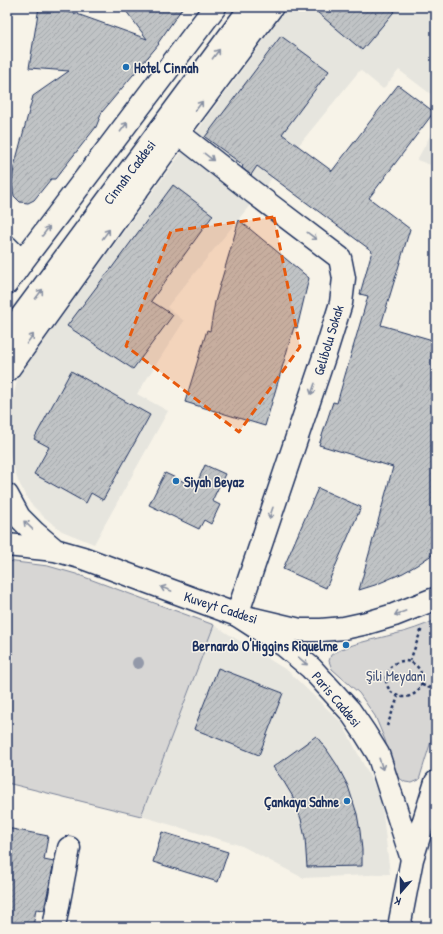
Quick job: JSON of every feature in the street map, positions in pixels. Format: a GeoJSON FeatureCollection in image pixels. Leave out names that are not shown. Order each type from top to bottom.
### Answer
{"type":"FeatureCollection","features":[{"type":"Feature","properties":{"kind":"main road"},"geometry":{"type":"LineString","coordinates":[[7,283],[215,7]]}},
{"type":"Feature","properties":{"kind":"main road","name":"Cinnah Caddesi"},"geometry":{"type":"LineString","coordinates":[[7,336],[251,7]]}},
{"type":"Feature","properties":{"kind":"main road"},"geometry":{"type":"LineString","coordinates":[[7,371],[178,133],[272,7]]}},
{"type":"Feature","properties":{"kind":"main road","name":"Gelibolu Sokak"},"geometry":{"type":"LineString","coordinates":[[178,133],[340,258],[344,278],[341,302],[326,351],[237,615]]}},
{"type":"Feature","properties":{"kind":"main road"},"geometry":{"type":"LineString","coordinates":[[7,247],[22,262]]}},
{"type":"Feature","properties":{"kind":"main road"},"geometry":{"type":"LineString","coordinates":[[7,495],[19,517],[55,550]]}},
{"type":"Feature","properties":{"kind":"main road","name":"Kuveyt Caddesi"},"geometry":{"type":"LineString","coordinates":[[7,544],[55,550],[83,558],[237,615],[300,630],[344,628],[367,623],[394,615],[435,599]]}},
{"type":"Feature","properties":{"kind":"main road","name":"Paris Caddesi"},"geometry":{"type":"LineString","coordinates":[[237,615],[285,646],[310,668],[350,711],[378,754],[412,859]]}},
{"type":"Feature","properties":{"kind":"main road","name":"Paris Caddesi"},"geometry":{"type":"LineString","coordinates":[[399,927],[412,859],[436,782]]}},
{"type":"Feature","properties":{"kind":"main road"},"geometry":{"type":"LineString","coordinates":[[54,927],[69,848]]}},
{"type":"Feature","properties":{"kind":"path"},"geometry":{"type":"LineString","coordinates":[[410,662],[435,599]]}},
{"type":"Feature","properties":{"kind":"path"},"geometry":{"type":"LineString","coordinates":[[396,662],[410,662],[417,665],[421,671],[423,678],[422,685],[418,692],[412,696],[405,698],[398,697],[387,687],[386,673],[396,662]]}},
{"type":"Feature","properties":{"kind":"path"},"geometry":{"type":"LineString","coordinates":[[422,685],[436,690]]}},
{"type":"Feature","properties":{"kind":"highlighted area"},"geometry":{"type":"Polygon","coordinates":[[[274,217],[300,347],[239,432],[126,346],[171,231],[274,217]]]}},
{"type":"Feature","properties":{"kind":"shaded area"},"geometry":{"type":"Polygon","coordinates":[[[288,7],[436,7],[436,98],[399,70],[383,89],[360,70],[167,307],[184,321],[137,394],[168,411],[94,544],[62,531],[44,517],[30,503],[18,481],[11,459],[8,432],[10,412],[18,376],[288,7]]]}},
{"type":"Feature","properties":{"kind":"shaded area"},"geometry":{"type":"Polygon","coordinates":[[[436,125],[436,167],[417,160],[436,125]]]}},
{"type":"Feature","properties":{"kind":"shaded area"},"geometry":{"type":"Polygon","coordinates":[[[214,625],[288,671],[342,723],[381,798],[390,874],[303,878],[242,846],[141,816],[214,625]]]}},
{"type":"Feature","properties":{"kind":"green space"},"geometry":{"type":"Polygon","coordinates":[[[7,561],[48,566],[76,574],[214,625],[141,816],[7,783],[7,561]]]}},
{"type":"Feature","properties":{"kind":"green space","name":"Şili Meydanı"},"geometry":{"type":"Polygon","coordinates":[[[436,620],[436,725],[419,780],[412,783],[405,782],[395,775],[385,740],[375,716],[359,693],[332,669],[329,661],[331,655],[338,651],[362,642],[405,631],[436,620]]]}},
{"type":"Feature","properties":{"kind":"building"},"geometry":{"type":"Polygon","coordinates":[[[39,7],[77,14],[147,39],[123,7],[183,7],[158,43],[159,44],[102,112],[96,127],[55,179],[51,179],[34,200],[28,203],[20,202],[14,196],[12,183],[14,167],[33,96],[69,71],[29,68],[39,7]]]}},
{"type":"Feature","properties":{"kind":"building"},"geometry":{"type":"Polygon","coordinates":[[[311,7],[398,7],[362,50],[311,7]]]}},
{"type":"Feature","properties":{"kind":"building"},"geometry":{"type":"Polygon","coordinates":[[[281,36],[329,71],[282,134],[332,171],[398,85],[434,112],[369,198],[410,229],[381,325],[436,341],[436,552],[403,573],[359,590],[393,467],[319,445],[333,402],[337,403],[368,296],[360,294],[372,251],[257,166],[251,175],[242,168],[243,165],[205,137],[281,36]]]}},
{"type":"Feature","properties":{"kind":"building"},"geometry":{"type":"Polygon","coordinates":[[[173,185],[213,215],[151,301],[173,315],[133,369],[67,326],[173,185]]]}},
{"type":"Feature","properties":{"kind":"building"},"geometry":{"type":"Polygon","coordinates":[[[239,220],[309,278],[297,328],[294,327],[265,426],[185,402],[207,330],[210,331],[215,302],[239,220]]]}},
{"type":"Feature","properties":{"kind":"building"},"geometry":{"type":"Polygon","coordinates":[[[71,371],[150,415],[103,500],[91,493],[86,503],[34,474],[49,447],[34,439],[71,371]]]}},
{"type":"Feature","properties":{"kind":"building"},"geometry":{"type":"Polygon","coordinates":[[[205,465],[225,474],[212,501],[220,505],[211,524],[204,520],[199,529],[149,505],[165,473],[195,487],[205,465]]]}},
{"type":"Feature","properties":{"kind":"building"},"geometry":{"type":"Polygon","coordinates":[[[318,488],[361,507],[326,588],[283,569],[318,488]]]}},
{"type":"Feature","properties":{"kind":"building"},"geometry":{"type":"Polygon","coordinates":[[[218,668],[283,693],[259,755],[194,729],[218,668]]]}},
{"type":"Feature","properties":{"kind":"building"},"geometry":{"type":"Polygon","coordinates":[[[316,736],[337,765],[348,786],[357,814],[360,831],[362,866],[307,867],[305,838],[301,819],[293,797],[273,767],[316,736]]]}},
{"type":"Feature","properties":{"kind":"building"},"geometry":{"type":"Polygon","coordinates":[[[7,828],[48,836],[44,860],[54,862],[44,910],[36,909],[33,927],[7,927],[7,828]]]}},
{"type":"Feature","properties":{"kind":"building"},"geometry":{"type":"Polygon","coordinates":[[[162,832],[228,852],[218,882],[153,862],[162,832]]]}},
{"type":"Feature","properties":{"kind":"place","name":"Hotel Cinnah"},"geometry":{"type":"Point","coordinates":[126,67]}},
{"type":"Feature","properties":{"kind":"place","name":"Siyah Beyaz"},"geometry":{"type":"Point","coordinates":[176,481]}},
{"type":"Feature","properties":{"kind":"place","name":"Bernardo O'Higgins Riquelme"},"geometry":{"type":"Point","coordinates":[346,645]}},
{"type":"Feature","properties":{"kind":"place","name":"Çankaya Sahne"},"geometry":{"type":"Point","coordinates":[347,801]}}]}
